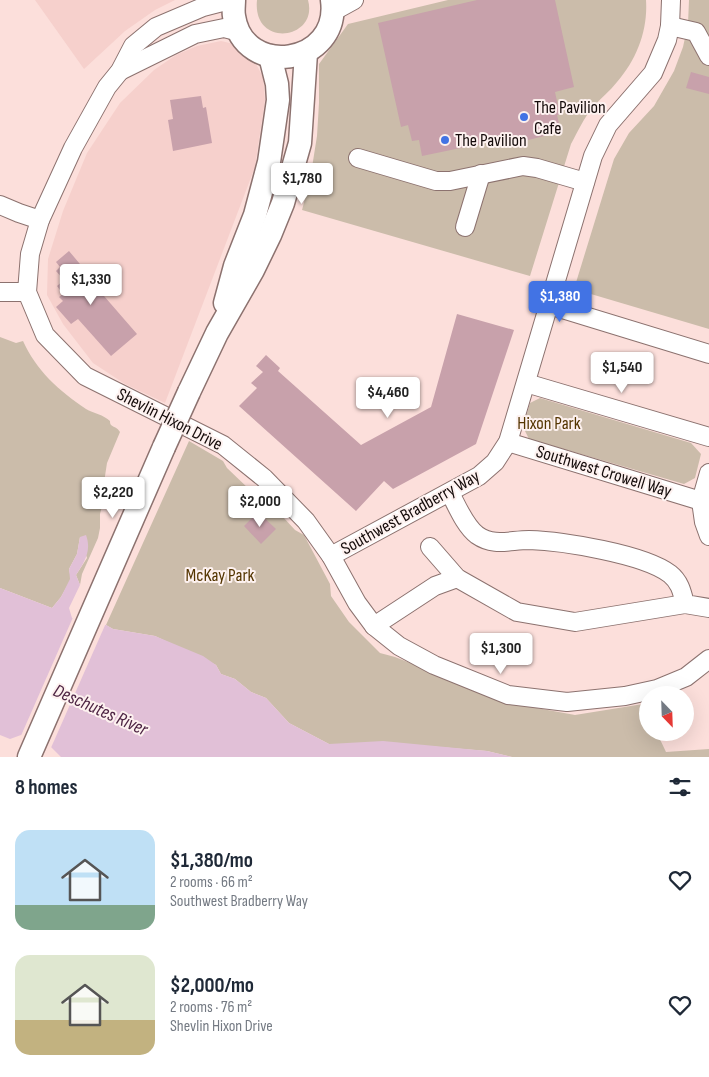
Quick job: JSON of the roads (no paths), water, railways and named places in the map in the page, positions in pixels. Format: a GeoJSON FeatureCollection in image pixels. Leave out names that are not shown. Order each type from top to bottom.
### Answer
{"type":"FeatureCollection","features":[{"type":"Feature","properties":{"kind":"main road"},"geometry":{"type":"LineString","coordinates":[[234,0],[234,16],[240,32],[248,43],[258,51],[270,56],[288,58],[306,53],[320,42],[330,28],[333,5]]}},
{"type":"Feature","properties":{"kind":"main road"},"geometry":{"type":"LineString","coordinates":[[30,755],[189,392],[217,333],[254,270],[283,203],[300,143],[306,53]]}},
{"type":"Feature","properties":{"kind":"main road"},"geometry":{"type":"LineString","coordinates":[[217,333],[235,266],[255,215],[269,162],[278,100],[278,84],[270,56]]}},
{"type":"Feature","properties":{"kind":"street"},"geometry":{"type":"LineString","coordinates":[[0,292],[27,292],[30,254],[40,220],[73,148],[107,87],[120,71],[133,46],[178,8],[203,7],[230,0]]}},
{"type":"Feature","properties":{"kind":"street"},"geometry":{"type":"LineString","coordinates":[[333,5],[354,0]]}},
{"type":"Feature","properties":{"kind":"street","name":"Southwest Bradberry Way"},"geometry":{"type":"LineString","coordinates":[[331,556],[479,476],[495,462],[508,442],[594,156],[608,125],[652,73],[667,40],[670,26],[671,0]]}},
{"type":"Feature","properties":{"kind":"street"},"geometry":{"type":"LineString","coordinates":[[670,26],[696,32],[709,56]]}},
{"type":"Feature","properties":{"kind":"street"},"geometry":{"type":"LineString","coordinates":[[120,71],[195,34],[224,28],[240,32]]}},
{"type":"Feature","properties":{"kind":"street"},"geometry":{"type":"LineString","coordinates":[[358,158],[436,181],[450,181],[523,166],[585,182]]}},
{"type":"Feature","properties":{"kind":"street"},"geometry":{"type":"LineString","coordinates":[[465,227],[481,174]]}},
{"type":"Feature","properties":{"kind":"street"},"geometry":{"type":"LineString","coordinates":[[0,205],[40,220]]}},
{"type":"Feature","properties":{"kind":"street","name":"Shevlin Hixon Drive"},"geometry":{"type":"LineString","coordinates":[[27,292],[45,336],[85,376],[223,444],[264,478],[306,521],[331,556],[357,603],[374,626],[399,646],[434,665],[508,695],[566,702],[625,696],[657,689],[686,677],[709,658]]}},
{"type":"Feature","properties":{"kind":"street"},"geometry":{"type":"LineString","coordinates":[[549,305],[709,354]]}},
{"type":"Feature","properties":{"kind":"street"},"geometry":{"type":"LineString","coordinates":[[526,383],[709,437]]}},
{"type":"Feature","properties":{"kind":"street","name":"Southwest Crowell Way"},"geometry":{"type":"LineString","coordinates":[[508,442],[700,500]]}},
{"type":"Feature","properties":{"kind":"street"},"geometry":{"type":"LineString","coordinates":[[709,473],[700,500],[709,536]]}},
{"type":"Feature","properties":{"kind":"street"},"geometry":{"type":"LineString","coordinates":[[450,493],[468,525],[477,535],[497,543],[528,540],[566,543],[640,559],[670,574],[681,586],[685,604]]}},
{"type":"Feature","properties":{"kind":"street"},"geometry":{"type":"LineString","coordinates":[[430,547],[457,578],[517,612],[575,622],[685,604],[709,608]]}},
{"type":"Feature","properties":{"kind":"street"},"geometry":{"type":"LineString","coordinates":[[374,626],[435,586],[457,578]]}},
{"type":"Feature","properties":{"kind":"water","name":"Deschutes River"},"geometry":{"type":"Polygon","coordinates":[[[86,535],[88,552],[76,575],[80,585],[69,608],[72,618],[106,625],[113,629],[155,636],[203,656],[216,665],[221,674],[235,679],[251,692],[266,698],[289,723],[329,744],[383,741],[487,751],[512,757],[61,757],[51,747],[21,735],[10,739],[0,735],[0,588],[52,608],[61,597],[70,579],[69,569],[77,554],[80,537],[86,535]]]}},
{"type":"Feature","properties":{"kind":"place","name":"The Pavilion Cafe"},"geometry":{"type":"Point","coordinates":[524,117]}},
{"type":"Feature","properties":{"kind":"place","name":"The Pavilion"},"geometry":{"type":"Point","coordinates":[445,140]}},
{"type":"Feature","properties":{"kind":"park label","name":"Hixon Park"},"geometry":{"type":"Point","coordinates":[549,423]}},
{"type":"Feature","properties":{"kind":"park label","name":"McKay Park"},"geometry":{"type":"Point","coordinates":[220,575]}}]}
